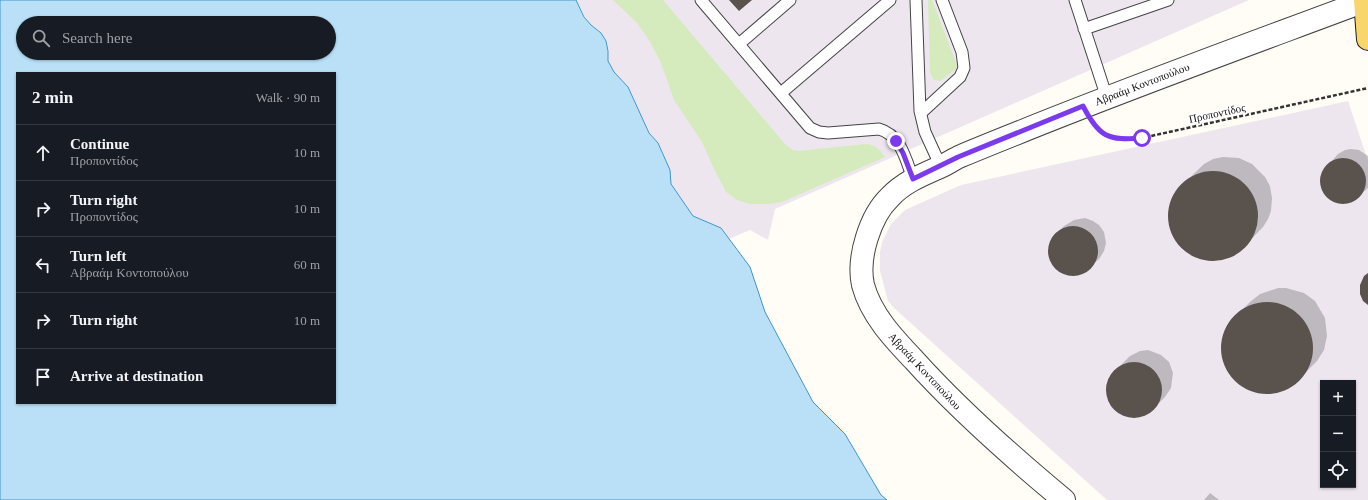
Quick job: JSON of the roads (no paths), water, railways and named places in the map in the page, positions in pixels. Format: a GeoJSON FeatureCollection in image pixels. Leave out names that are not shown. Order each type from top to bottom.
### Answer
{"type":"FeatureCollection","features":[{"type":"Feature","properties":{"kind":"main road"},"geometry":{"type":"LineString","coordinates":[[1365,0],[1368,39]]}},
{"type":"Feature","properties":{"kind":"street","name":"Αβραάμ Κοντοπούλου"},"geometry":{"type":"LineString","coordinates":[[1064,500],[1019,462],[952,400],[926,374],[886,329],[869,301],[863,285],[861,268],[867,237],[880,210],[889,197],[913,179],[958,157],[1083,106],[1365,0]]}},
{"type":"Feature","properties":{"kind":"lane"},"geometry":{"type":"LineString","coordinates":[[701,0],[810,128],[819,132],[828,133],[879,129],[887,132],[894,137],[899,145],[913,179]]}},
{"type":"Feature","properties":{"kind":"lane"},"geometry":{"type":"LineString","coordinates":[[739,44],[790,0]]}},
{"type":"Feature","properties":{"kind":"lane"},"geometry":{"type":"LineString","coordinates":[[781,93],[890,0]]}},
{"type":"Feature","properties":{"kind":"lane"},"geometry":{"type":"LineString","coordinates":[[916,0],[921,113],[925,132],[941,166]]}},
{"type":"Feature","properties":{"kind":"lane"},"geometry":{"type":"LineString","coordinates":[[921,113],[960,76],[964,68],[962,52],[942,0]]}},
{"type":"Feature","properties":{"kind":"lane"},"geometry":{"type":"LineString","coordinates":[[1075,0],[1107,98]]}},
{"type":"Feature","properties":{"kind":"lane"},"geometry":{"type":"LineString","coordinates":[[1084,28],[1168,0]]}},
{"type":"Feature","properties":{"kind":"water"},"geometry":{"type":"Polygon","coordinates":[[[0,0],[576,0],[584,17],[601,33],[606,41],[608,61],[614,72],[628,87],[649,133],[658,143],[670,170],[671,184],[693,216],[721,228],[750,267],[765,312],[813,402],[845,434],[881,495],[887,500],[0,500],[0,0]]]}}]}
